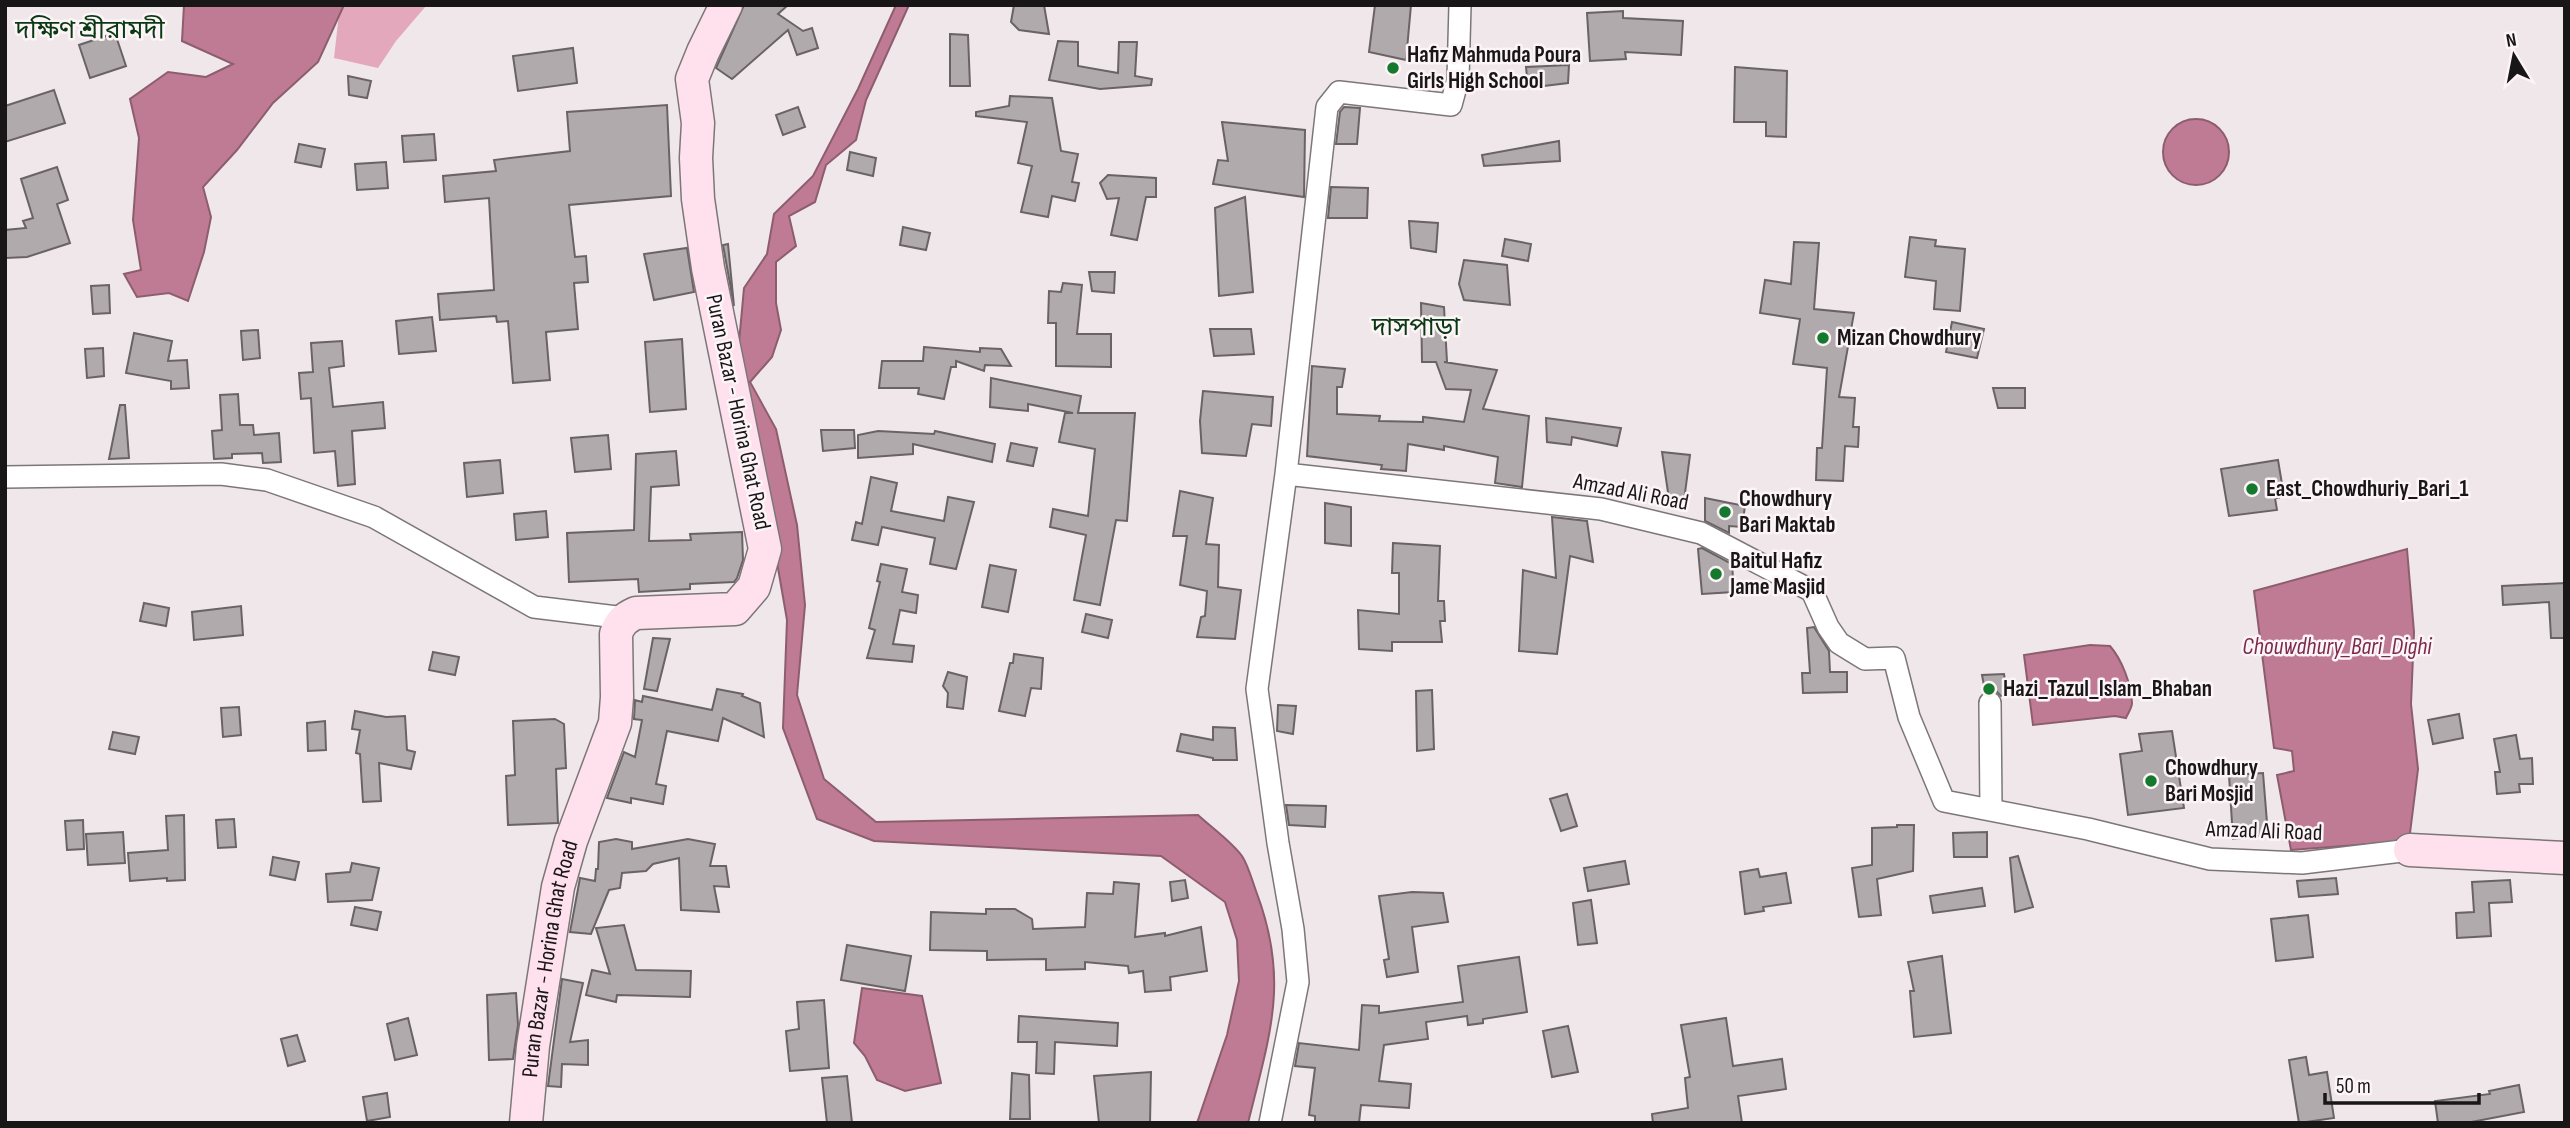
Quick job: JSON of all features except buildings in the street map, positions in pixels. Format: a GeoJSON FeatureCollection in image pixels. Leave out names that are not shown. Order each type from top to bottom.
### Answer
{"type":"FeatureCollection","features":[{"type":"Feature","properties":{"kind":"main road","name":"Puran Bazar - Horina Ghat Road"},"geometry":{"type":"LineString","coordinates":[[526,1123],[533,1046],[558,887],[571,841],[615,723],[616,634],[619,625],[625,618],[636,613],[735,609],[754,587],[765,549],[708,268],[698,199],[698,123],[692,79],[726,5]]}},
{"type":"Feature","properties":{"kind":"main road"},"geometry":{"type":"LineString","coordinates":[[2410,850],[2565,858]]}},
{"type":"Feature","properties":{"kind":"street"},"geometry":{"type":"LineString","coordinates":[[1270,1123],[1298,982],[1293,929],[1257,690],[1286,474],[1327,107],[1339,92],[1451,105],[1458,79],[1460,5]]}},
{"type":"Feature","properties":{"kind":"street"},"geometry":{"type":"LineString","coordinates":[[5,477],[221,474],[267,480],[374,517],[534,607],[625,618]]}},
{"type":"Feature","properties":{"kind":"street","name":"Amzad Ali Road"},"geometry":{"type":"LineString","coordinates":[[1286,474],[1601,509],[1701,533],[1812,591],[1828,627],[1839,643],[1865,659],[1894,658],[1909,718],[1944,801],[2088,829],[2210,859],[2302,863],[2410,850]]}},
{"type":"Feature","properties":{"kind":"street"},"geometry":{"type":"LineString","coordinates":[[1990,703],[1991,809]]}},
{"type":"Feature","properties":{"kind":"shaded area"},"geometry":{"type":"Polygon","coordinates":[[[340,5],[426,6],[396,41],[378,68],[334,58],[340,5]]]}},
{"type":"Feature","properties":{"kind":"water"},"geometry":{"type":"Polygon","coordinates":[[[184,5],[344,5],[318,62],[273,103],[237,150],[203,187],[211,217],[204,252],[188,301],[169,293],[137,297],[124,274],[141,270],[133,220],[139,138],[130,99],[168,72],[206,77],[233,64],[182,41],[184,5]]]}},
{"type":"Feature","properties":{"kind":"water"},"geometry":{"type":"Polygon","coordinates":[[[896,5],[909,5],[866,100],[856,140],[826,165],[815,202],[789,216],[796,246],[776,262],[776,303],[781,330],[772,357],[750,382],[776,429],[797,525],[805,605],[797,695],[824,779],[876,822],[1198,815],[1232,845],[1246,864],[1266,923],[1274,980],[1269,1034],[1248,1123],[1197,1123],[1227,1035],[1239,981],[1237,940],[1225,902],[1161,856],[874,841],[817,819],[783,728],[787,620],[770,522],[735,386],[744,288],[767,254],[774,214],[813,176],[858,89],[896,5]]]}},
{"type":"Feature","properties":{"kind":"water"},"geometry":{"type":"Polygon","coordinates":[[[2190,119],[2202,119],[2214,124],[2224,134],[2229,152],[2227,165],[2214,180],[2202,185],[2190,185],[2178,180],[2168,170],[2163,158],[2163,146],[2168,134],[2178,124],[2190,119]]]}},
{"type":"Feature","properties":{"kind":"water","name":"Chouwdhury_Bari_Dighi"},"geometry":{"type":"Polygon","coordinates":[[[2407,549],[2414,632],[2411,704],[2418,769],[2409,841],[2291,850],[2277,775],[2294,771],[2292,751],[2274,748],[2254,591],[2407,549]]]}},
{"type":"Feature","properties":{"kind":"water"},"geometry":{"type":"Polygon","coordinates":[[[2090,645],[2110,646],[2122,665],[2132,703],[2126,718],[2115,716],[2033,725],[2024,655],[2090,645]]]}},
{"type":"Feature","properties":{"kind":"water"},"geometry":{"type":"Polygon","coordinates":[[[862,988],[922,996],[941,1083],[905,1091],[877,1080],[865,1056],[854,1043],[862,988]]]}},
{"type":"Feature","properties":{"kind":"place","name":"Hafiz Mahmuda Poura Girls High School"},"geometry":{"type":"Point","coordinates":[1393,68]}},
{"type":"Feature","properties":{"kind":"place","name":"Mizan Chowdhury"},"geometry":{"type":"Point","coordinates":[1823,338]}},
{"type":"Feature","properties":{"kind":"place","name":"East_Chowdhuriy_Bari_1"},"geometry":{"type":"Point","coordinates":[2252,489]}},
{"type":"Feature","properties":{"kind":"place","name":"Chowdhury Bari Maktab"},"geometry":{"type":"Point","coordinates":[1725,512]}},
{"type":"Feature","properties":{"kind":"place","name":"Baitul Hafiz Jame Masjid"},"geometry":{"type":"Point","coordinates":[1716,574]}},
{"type":"Feature","properties":{"kind":"place","name":"Hazi_Tazul_Islam_Bhaban"},"geometry":{"type":"Point","coordinates":[1989,689]}},
{"type":"Feature","properties":{"kind":"place","name":"Chowdhury Bari Mosjid"},"geometry":{"type":"Point","coordinates":[2151,781]}},
{"type":"Feature","properties":{"kind":"district","name":"দক্ষিণ শ্রীরামদী"},"geometry":{"type":"Point","coordinates":[90,30]}},
{"type":"Feature","properties":{"kind":"district","name":"দাসপাড়া"},"geometry":{"type":"Point","coordinates":[1416,327]}}]}
